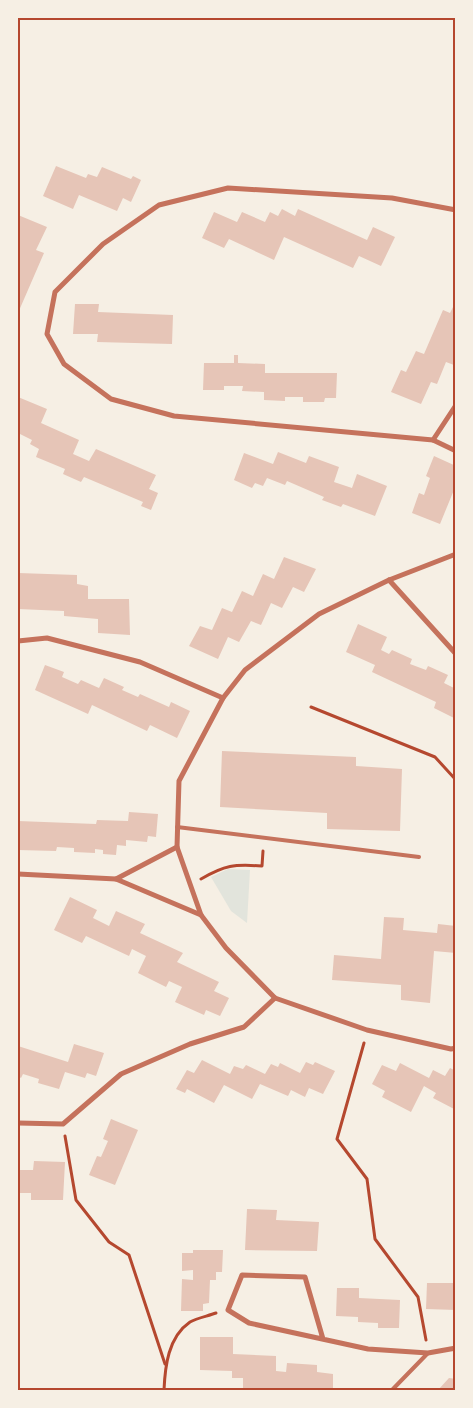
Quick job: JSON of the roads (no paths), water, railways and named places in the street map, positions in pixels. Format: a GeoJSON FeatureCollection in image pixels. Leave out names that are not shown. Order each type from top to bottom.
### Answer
{"type":"FeatureCollection","features":[{"type":"Feature","properties":{"kind":"street"},"geometry":{"type":"LineString","coordinates":[[456,210],[392,198],[228,188],[159,205],[103,244],[55,292],[47,334],[64,364],[111,399],[174,416],[433,440],[456,451]]}},
{"type":"Feature","properties":{"kind":"street"},"geometry":{"type":"LineString","coordinates":[[433,440],[456,405]]}},
{"type":"Feature","properties":{"kind":"street"},"geometry":{"type":"LineString","coordinates":[[456,554],[389,580],[319,614],[245,670],[223,698],[179,781],[176,847],[201,915],[226,948],[275,998],[367,1030],[451,1049],[456,1048]]}},
{"type":"Feature","properties":{"kind":"street"},"geometry":{"type":"LineString","coordinates":[[389,580],[456,654]]}},
{"type":"Feature","properties":{"kind":"street"},"geometry":{"type":"LineString","coordinates":[[18,641],[47,638],[140,662],[223,698]]}},
{"type":"Feature","properties":{"kind":"street"},"geometry":{"type":"LineString","coordinates":[[116,879],[176,847]]}},
{"type":"Feature","properties":{"kind":"street"},"geometry":{"type":"LineString","coordinates":[[18,874],[116,879],[201,915]]}},
{"type":"Feature","properties":{"kind":"street"},"geometry":{"type":"LineString","coordinates":[[18,1123],[63,1124],[121,1074],[190,1044],[244,1027],[275,998]]}},
{"type":"Feature","properties":{"kind":"street"},"geometry":{"type":"LineString","coordinates":[[323,1339],[305,1277],[242,1275],[228,1310],[249,1323],[368,1349],[428,1353],[456,1348]]}},
{"type":"Feature","properties":{"kind":"lane"},"geometry":{"type":"LineString","coordinates":[[177,827],[419,857]]}},
{"type":"Feature","properties":{"kind":"lane"},"geometry":{"type":"LineString","coordinates":[[392,1390],[428,1353]]}}]}
